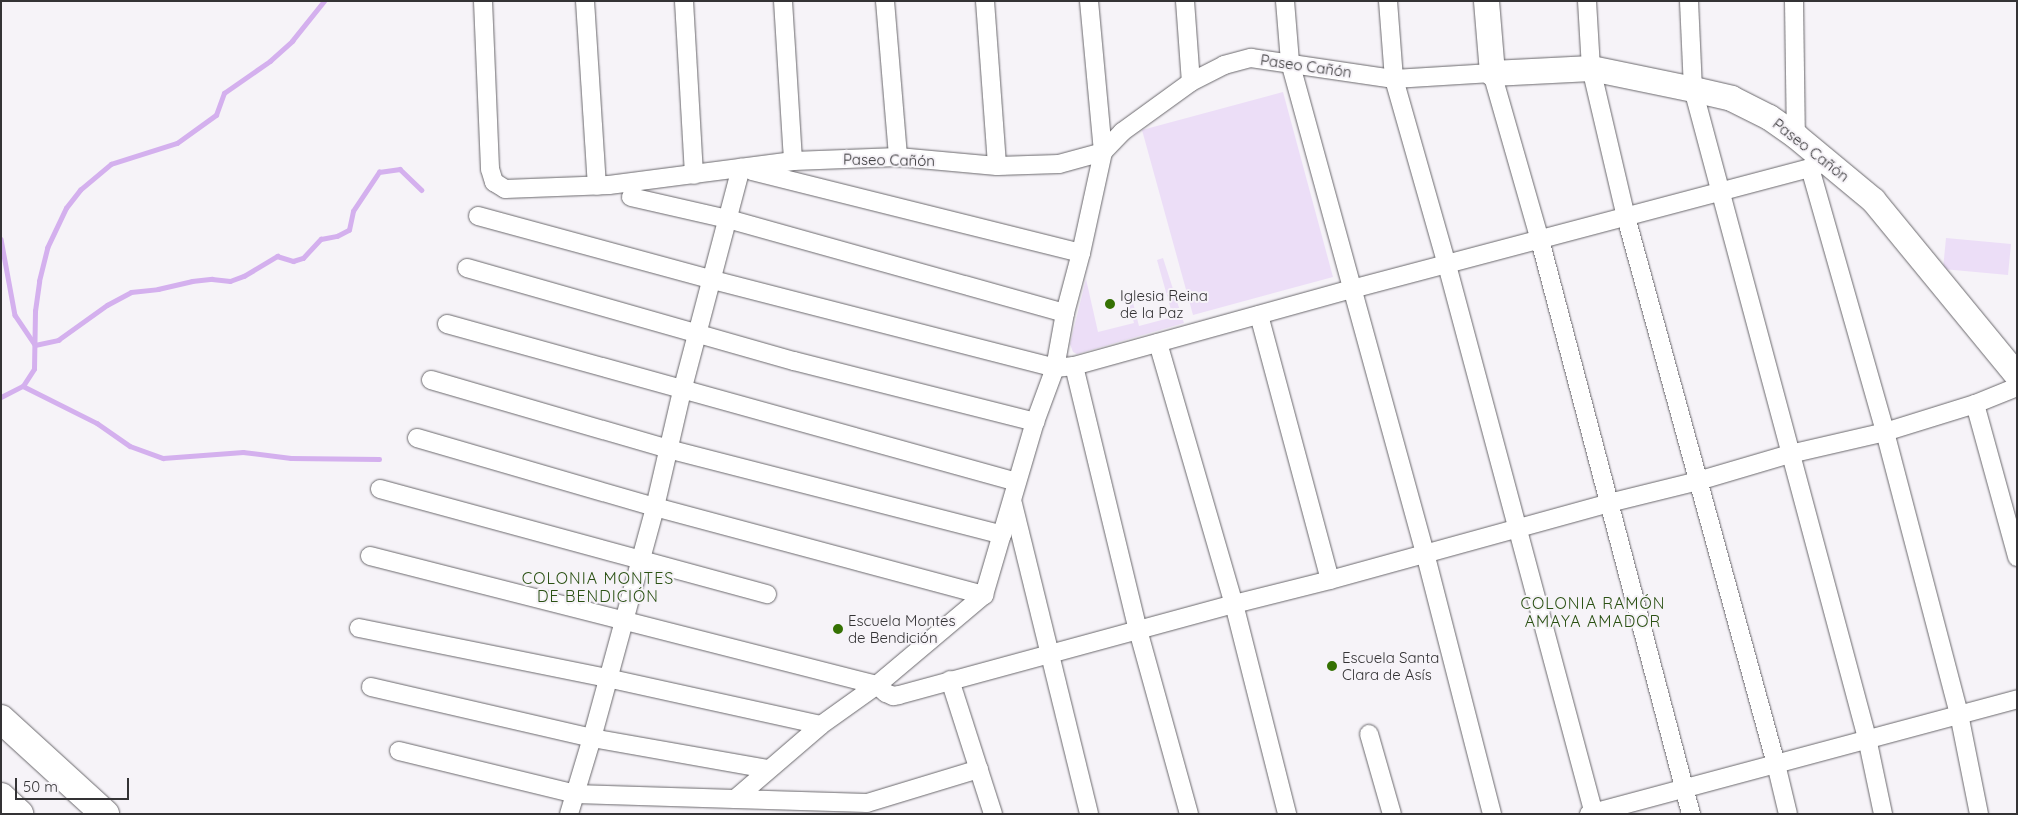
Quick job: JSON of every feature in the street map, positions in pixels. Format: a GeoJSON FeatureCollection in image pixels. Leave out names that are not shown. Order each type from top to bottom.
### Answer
{"type":"FeatureCollection","features":[{"type":"Feature","properties":{"kind":"highway"},"geometry":{"type":"LineString","coordinates":[[1,719],[105,814]]}},
{"type":"Feature","properties":{"kind":"highway"},"geometry":{"type":"LineString","coordinates":[[1,797],[19,814]]}},
{"type":"Feature","properties":{"kind":"street","name":"Paseo Cañón"},"geometry":{"type":"LineString","coordinates":[[482,1],[490,169],[494,182],[505,189],[597,186],[793,161],[898,157],[997,166],[1059,164],[1103,152],[1122,132],[1191,82],[1224,65],[1251,58],[1290,62],[1394,79],[1591,68],[1731,98],[1769,117],[1796,136],[1819,165],[1873,200],[2017,375]]}},
{"type":"Feature","properties":{"kind":"street"},"geometry":{"type":"LineString","coordinates":[[585,1],[597,186]]}},
{"type":"Feature","properties":{"kind":"street"},"geometry":{"type":"LineString","coordinates":[[684,1],[694,175]]}},
{"type":"Feature","properties":{"kind":"street"},"geometry":{"type":"LineString","coordinates":[[783,1],[793,161]]}},
{"type":"Feature","properties":{"kind":"street"},"geometry":{"type":"LineString","coordinates":[[885,1],[898,157]]}},
{"type":"Feature","properties":{"kind":"street"},"geometry":{"type":"LineString","coordinates":[[985,1],[997,166]]}},
{"type":"Feature","properties":{"kind":"street"},"geometry":{"type":"LineString","coordinates":[[735,799],[821,725],[877,685],[984,595],[1013,503],[1017,482],[1035,422],[1054,368],[1103,152],[1089,1]]}},
{"type":"Feature","properties":{"kind":"street"},"geometry":{"type":"LineString","coordinates":[[1185,1],[1191,82]]}},
{"type":"Feature","properties":{"kind":"street"},"geometry":{"type":"LineString","coordinates":[[1285,1],[1290,62],[1426,553],[1492,814]]}},
{"type":"Feature","properties":{"kind":"street"},"geometry":{"type":"LineString","coordinates":[[1388,1],[1394,79],[1447,265],[1593,813],[2017,699]]}},
{"type":"Feature","properties":{"kind":"street"},"geometry":{"type":"LineString","coordinates":[[1486,1],[1492,73],[1540,240],[1691,814]]}},
{"type":"Feature","properties":{"kind":"street"},"geometry":{"type":"LineString","coordinates":[[1587,1],[1591,68],[1626,216],[1788,814]]}},
{"type":"Feature","properties":{"kind":"street"},"geometry":{"type":"LineString","coordinates":[[1689,1],[1693,89],[1719,192],[1867,738],[1883,814]]}},
{"type":"Feature","properties":{"kind":"street"},"geometry":{"type":"LineString","coordinates":[[1794,1],[1796,136]]}},
{"type":"Feature","properties":{"kind":"street"},"geometry":{"type":"LineString","coordinates":[[478,216],[713,280],[1054,368],[1074,366],[1352,289],[1819,165],[1885,432],[1959,714],[1979,814]]}},
{"type":"Feature","properties":{"kind":"street"},"geometry":{"type":"LineString","coordinates":[[568,814],[592,738],[655,507],[682,391],[713,280],[741,168],[1081,253]]}},
{"type":"Feature","properties":{"kind":"street"},"geometry":{"type":"LineString","coordinates":[[631,197],[728,220],[1065,313]]}},
{"type":"Feature","properties":{"kind":"street"},"geometry":{"type":"LineString","coordinates":[[467,268],[698,332],[794,361],[1035,422]]}},
{"type":"Feature","properties":{"kind":"street"},"geometry":{"type":"LineString","coordinates":[[1259,316],[1330,580]]}},
{"type":"Feature","properties":{"kind":"street"},"geometry":{"type":"LineString","coordinates":[[447,324],[682,391],[1017,482]]}},
{"type":"Feature","properties":{"kind":"street"},"geometry":{"type":"LineString","coordinates":[[1158,343],[1234,604],[1287,814]]}},
{"type":"Feature","properties":{"kind":"street"},"geometry":{"type":"LineString","coordinates":[[1074,366],[1138,630],[1189,814]]}},
{"type":"Feature","properties":{"kind":"street"},"geometry":{"type":"LineString","coordinates":[[431,380],[668,449],[1002,535]]}},
{"type":"Feature","properties":{"kind":"street"},"geometry":{"type":"LineString","coordinates":[[370,556],[877,685],[893,696],[1330,580],[1609,503],[1698,481],[1790,454],[1885,432],[1975,404],[2017,386]]}},
{"type":"Feature","properties":{"kind":"street"},"geometry":{"type":"LineString","coordinates":[[1975,404],[2017,557]]}},
{"type":"Feature","properties":{"kind":"street"},"geometry":{"type":"LineString","coordinates":[[417,438],[655,507],[984,595]]}},
{"type":"Feature","properties":{"kind":"street"},"geometry":{"type":"LineString","coordinates":[[380,489],[767,594]]}},
{"type":"Feature","properties":{"kind":"street"},"geometry":{"type":"LineString","coordinates":[[1013,503],[1089,814]]}},
{"type":"Feature","properties":{"kind":"street"},"geometry":{"type":"LineString","coordinates":[[358,628],[607,678],[821,725]]}},
{"type":"Feature","properties":{"kind":"street"},"geometry":{"type":"LineString","coordinates":[[950,680],[993,814]]}},
{"type":"Feature","properties":{"kind":"street"},"geometry":{"type":"LineString","coordinates":[[371,687],[592,738],[768,769]]}},
{"type":"Feature","properties":{"kind":"street"},"geometry":{"type":"LineString","coordinates":[[1369,734],[1392,814]]}},
{"type":"Feature","properties":{"kind":"street"},"geometry":{"type":"LineString","coordinates":[[400,751],[575,794],[668,806],[735,799],[867,803],[979,769]]}},
{"type":"Feature","properties":{"kind":"shaded area"},"geometry":{"type":"Polygon","coordinates":[[[1283,92],[1333,277],[1193,315],[1142,130],[1283,92]]]}},
{"type":"Feature","properties":{"kind":"shaded area"},"geometry":{"type":"Polygon","coordinates":[[[1946,238],[2011,244],[2008,275],[1943,269],[1946,238]]]}},
{"type":"Feature","properties":{"kind":"shaded area"},"geometry":{"type":"Polygon","coordinates":[[[1163,258],[1184,323],[1077,354],[1073,352],[1070,344],[1086,279],[1098,332],[1134,323],[1126,292],[1130,291],[1139,326],[1173,317],[1157,260],[1163,258]]]}},
{"type":"Feature","properties":{"kind":"waterway"},"geometry":{"type":"LineString","coordinates":[[1,397],[23,386],[34,369],[35,311],[39,281],[47,248],[66,208],[80,190],[111,164],[177,143],[216,115],[224,93],[270,61],[292,41],[324,1]]}},
{"type":"Feature","properties":{"kind":"waterway"},"geometry":{"type":"LineString","coordinates":[[35,345],[58,340],[107,305],[131,292],[158,289],[192,281],[212,279],[230,281],[244,276],[277,256],[293,261],[303,258],[321,239],[337,236],[349,230],[353,211],[379,172],[400,169],[422,190]]}},
{"type":"Feature","properties":{"kind":"waterway"},"geometry":{"type":"LineString","coordinates":[[1,239],[15,315],[35,345]]}},
{"type":"Feature","properties":{"kind":"waterway"},"geometry":{"type":"LineString","coordinates":[[23,386],[97,423],[130,446],[163,458],[243,452],[291,458],[379,459]]}},
{"type":"Feature","properties":{"kind":"place","name":"Iglesia Reina de la Paz"},"geometry":{"type":"Point","coordinates":[1110,304]}},
{"type":"Feature","properties":{"kind":"place","name":"Escuela Montes de Bendición"},"geometry":{"type":"Point","coordinates":[838,629]}},
{"type":"Feature","properties":{"kind":"place","name":"Escuela Santa Clara de Asís"},"geometry":{"type":"Point","coordinates":[1332,666]}},
{"type":"Feature","properties":{"kind":"district","name":"COLONIA MONTES DE BENDICIÓN"},"geometry":{"type":"Point","coordinates":[598,587]}},
{"type":"Feature","properties":{"kind":"district","name":"COLONIA RAMÓN AMAYA AMADOR"},"geometry":{"type":"Point","coordinates":[1593,612]}}]}
